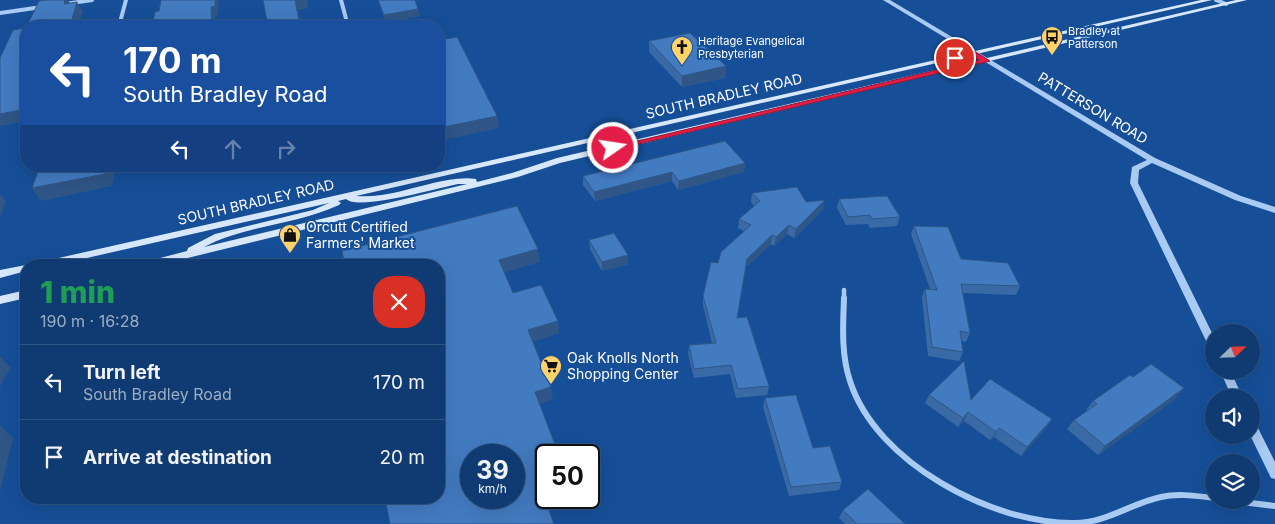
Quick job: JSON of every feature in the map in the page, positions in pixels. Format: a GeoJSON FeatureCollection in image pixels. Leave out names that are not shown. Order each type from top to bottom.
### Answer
{"type":"FeatureCollection","features":[{"type":"Feature","properties":{"kind":"main road","name":"SOUTH BRADLEY ROAD"},"geometry":{"type":"LineString","coordinates":[[68,259],[1209,0]]}},
{"type":"Feature","properties":{"kind":"main road","name":"SOUTH BRADLEY ROAD"},"geometry":{"type":"LineString","coordinates":[[169,259],[489,181],[557,161],[1244,0]]}},
{"type":"Feature","properties":{"kind":"main road"},"geometry":{"type":"LineString","coordinates":[[177,257],[218,236],[316,212],[340,201],[344,197],[352,200],[373,199],[453,180],[489,181]]}},
{"type":"Feature","properties":{"kind":"main road"},"geometry":{"type":"LineString","coordinates":[[0,274],[20,269]]}},
{"type":"Feature","properties":{"kind":"main road"},"geometry":{"type":"LineString","coordinates":[[0,300],[20,295]]}},
{"type":"Feature","properties":{"kind":"street"},"geometry":{"type":"LineString","coordinates":[[64,4],[92,0]]}},
{"type":"Feature","properties":{"kind":"street"},"geometry":{"type":"LineString","coordinates":[[121,20],[126,0]]}},
{"type":"Feature","properties":{"kind":"street"},"geometry":{"type":"LineString","coordinates":[[341,0],[346,20]]}},
{"type":"Feature","properties":{"kind":"street","name":"PATTERSON ROAD"},"geometry":{"type":"LineString","coordinates":[[886,0],[1152,160]]}},
{"type":"Feature","properties":{"kind":"street"},"geometry":{"type":"LineString","coordinates":[[1216,0],[1226,4]]}},
{"type":"Feature","properties":{"kind":"street"},"geometry":{"type":"LineString","coordinates":[[0,13],[46,6]]}},
{"type":"Feature","properties":{"kind":"street"},"geometry":{"type":"LineString","coordinates":[[1152,160],[1229,195],[1275,210]]}},
{"type":"Feature","properties":{"kind":"street","name":"PATTERSON ROAD"},"geometry":{"type":"LineString","coordinates":[[1152,160],[1135,169],[1134,183],[1205,328]]}},
{"type":"Feature","properties":{"kind":"street"},"geometry":{"type":"LineString","coordinates":[[844,290],[846,366],[854,393],[874,425],[902,456],[961,497],[1000,512],[1035,521],[1075,523],[1109,517],[1164,496],[1205,498]]}},
{"type":"Feature","properties":{"kind":"street"},"geometry":{"type":"LineString","coordinates":[[1260,443],[1275,474]]}},
{"type":"Feature","properties":{"kind":"street"},"geometry":{"type":"LineString","coordinates":[[1260,504],[1275,506]]}},
{"type":"Feature","properties":{"kind":"building"},"geometry":{"type":"Polygon","coordinates":[[[65,0],[64,4],[77,2],[72,20],[30,20],[39,1],[65,0]]]}},
{"type":"Feature","properties":{"kind":"building"},"geometry":{"type":"Polygon","coordinates":[[[161,0],[215,0],[215,6],[211,7],[212,20],[153,20],[155,12],[159,11],[161,0]]]}},
{"type":"Feature","properties":{"kind":"building"},"geometry":{"type":"Polygon","coordinates":[[[263,0],[295,0],[299,20],[267,20],[263,0]]]}},
{"type":"Feature","properties":{"kind":"building"},"geometry":{"type":"Polygon","coordinates":[[[378,0],[415,0],[418,9],[384,15],[378,0]]]}},
{"type":"Feature","properties":{"kind":"building"},"geometry":{"type":"Polygon","coordinates":[[[20,29],[20,110],[0,114],[0,58],[13,30],[20,29]]]}},
{"type":"Feature","properties":{"kind":"building"},"geometry":{"type":"Polygon","coordinates":[[[690,33],[726,66],[682,76],[649,41],[690,33]]]}},
{"type":"Feature","properties":{"kind":"building"},"geometry":{"type":"Polygon","coordinates":[[[457,37],[497,116],[445,127],[445,39],[457,37]]]}},
{"type":"Feature","properties":{"kind":"building"},"geometry":{"type":"Polygon","coordinates":[[[725,141],[745,163],[679,181],[672,172],[594,192],[583,176],[725,141]]]}},
{"type":"Feature","properties":{"kind":"building"},"geometry":{"type":"Polygon","coordinates":[[[38,172],[105,172],[105,174],[32,188],[38,172]]]}},
{"type":"Feature","properties":{"kind":"building"},"geometry":{"type":"Polygon","coordinates":[[[797,187],[806,202],[825,200],[796,229],[789,225],[776,237],[772,235],[747,259],[737,318],[747,317],[769,386],[738,389],[731,365],[694,369],[689,345],[716,343],[703,296],[711,262],[718,263],[721,252],[751,225],[739,219],[760,201],[752,193],[797,187]]]}},
{"type":"Feature","properties":{"kind":"building"},"geometry":{"type":"Polygon","coordinates":[[[887,196],[900,217],[872,219],[870,215],[848,217],[839,199],[887,196]]]}},
{"type":"Feature","properties":{"kind":"building"},"geometry":{"type":"Polygon","coordinates":[[[517,206],[538,249],[499,260],[513,293],[541,285],[558,321],[528,330],[551,387],[535,392],[555,444],[535,444],[535,509],[549,509],[554,524],[390,524],[386,504],[445,504],[445,259],[344,259],[342,251],[517,206]]]}},
{"type":"Feature","properties":{"kind":"building"},"geometry":{"type":"Polygon","coordinates":[[[914,226],[948,227],[961,259],[1008,263],[1020,286],[961,284],[970,333],[960,331],[963,352],[932,347],[925,289],[937,290],[914,226]]]}},
{"type":"Feature","properties":{"kind":"building"},"geometry":{"type":"Polygon","coordinates":[[[614,233],[628,255],[602,262],[589,240],[614,233]]]}},
{"type":"Feature","properties":{"kind":"building"},"geometry":{"type":"Polygon","coordinates":[[[964,361],[971,400],[990,379],[1052,419],[1027,447],[999,428],[996,432],[968,412],[963,418],[929,395],[964,361]]]}},
{"type":"Feature","properties":{"kind":"building"},"geometry":{"type":"Polygon","coordinates":[[[1151,364],[1184,388],[1105,446],[1074,420],[1097,404],[1093,401],[1130,375],[1133,377],[1151,364]]]}},
{"type":"Feature","properties":{"kind":"building"},"geometry":{"type":"Polygon","coordinates":[[[796,395],[813,448],[830,446],[842,482],[791,487],[765,398],[796,395]]]}},
{"type":"Feature","properties":{"kind":"building"},"geometry":{"type":"Polygon","coordinates":[[[868,489],[905,524],[857,524],[843,510],[868,489]]]}},
{"type":"Feature","properties":{"kind":"place","name":"Bradley at Patterson"},"geometry":{"type":"Point","coordinates":[1052,56]}},
{"type":"Feature","properties":{"kind":"place","name":"Heritage Evangelical Presbyterian"},"geometry":{"type":"Point","coordinates":[682,66]}},
{"type":"Feature","properties":{"kind":"place","name":"Orcutt Certified Farmers' Market"},"geometry":{"type":"Point","coordinates":[290,254]}},
{"type":"Feature","properties":{"kind":"place","name":"Oak Knolls North Shopping Center"},"geometry":{"type":"Point","coordinates":[551,385]}},
{"type":"Feature","properties":{"kind":"route"},"geometry":{"type":"LineString","coordinates":[[613,148],[986,61],[974,54],[955,58]]}}]}
